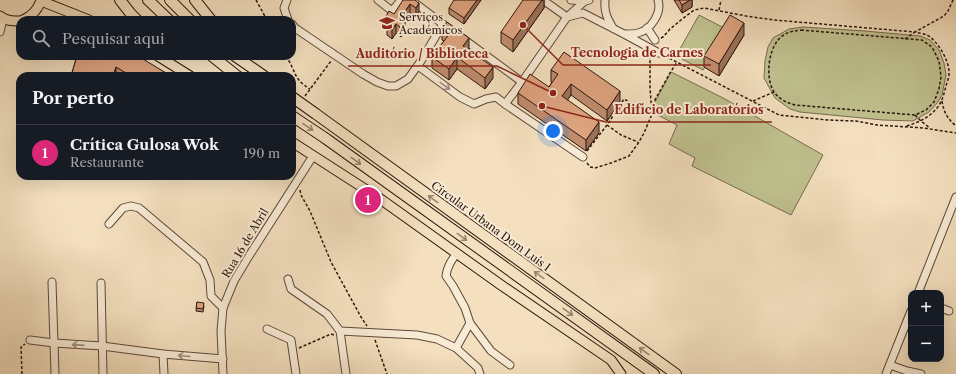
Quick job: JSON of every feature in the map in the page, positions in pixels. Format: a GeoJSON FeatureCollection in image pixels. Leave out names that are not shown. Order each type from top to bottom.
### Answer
{"type":"FeatureCollection","features":[{"type":"Feature","properties":{"kind":"highway"},"geometry":{"type":"LineString","coordinates":[[120,0],[133,16]]}},
{"type":"Feature","properties":{"kind":"highway"},"geometry":{"type":"LineString","coordinates":[[148,0],[165,16]]}},
{"type":"Feature","properties":{"kind":"highway"},"geometry":{"type":"LineString","coordinates":[[170,0],[186,16]]}},
{"type":"Feature","properties":{"kind":"highway"},"geometry":{"type":"LineString","coordinates":[[195,0],[208,16]]}},
{"type":"Feature","properties":{"kind":"highway"},"geometry":{"type":"LineString","coordinates":[[213,60],[221,64]]}},
{"type":"Feature","properties":{"kind":"highway"},"geometry":{"type":"LineString","coordinates":[[216,60],[232,72]]}},
{"type":"Feature","properties":{"kind":"highway"},"geometry":{"type":"LineString","coordinates":[[241,60],[257,72]]}},
{"type":"Feature","properties":{"kind":"highway"},"geometry":{"type":"LineString","coordinates":[[247,60],[258,72]]}},
{"type":"Feature","properties":{"kind":"highway","name":"Circular Urbana Dom Luís I"},"geometry":{"type":"LineString","coordinates":[[296,100],[676,374]]}},
{"type":"Feature","properties":{"kind":"highway"},"geometry":{"type":"LineString","coordinates":[[296,119],[654,374]]}},
{"type":"Feature","properties":{"kind":"main road"},"geometry":{"type":"LineString","coordinates":[[30,16],[36,12],[41,0],[79,16]]}},
{"type":"Feature","properties":{"kind":"main road"},"geometry":{"type":"LineString","coordinates":[[2,17],[12,21],[16,21]]}},
{"type":"Feature","properties":{"kind":"main road"},"geometry":{"type":"LineString","coordinates":[[164,60],[184,72]]}},
{"type":"Feature","properties":{"kind":"main road"},"geometry":{"type":"LineString","coordinates":[[296,145],[378,198],[611,360],[621,374]]}},
{"type":"Feature","properties":{"kind":"street"},"geometry":{"type":"LineString","coordinates":[[287,0],[284,8],[287,16]]}},
{"type":"Feature","properties":{"kind":"street"},"geometry":{"type":"LineString","coordinates":[[378,0],[392,11],[401,0]]}},
{"type":"Feature","properties":{"kind":"street"},"geometry":{"type":"LineString","coordinates":[[411,0],[522,82]]}},
{"type":"Feature","properties":{"kind":"street"},"geometry":{"type":"LineString","coordinates":[[542,0],[567,17],[583,14],[659,52]]}},
{"type":"Feature","properties":{"kind":"street"},"geometry":{"type":"LineString","coordinates":[[571,0],[587,1]]}},
{"type":"Feature","properties":{"kind":"street"},"geometry":{"type":"LineString","coordinates":[[605,0],[604,6],[606,16],[613,28]]}},
{"type":"Feature","properties":{"kind":"street"},"geometry":{"type":"LineString","coordinates":[[624,34],[638,33],[654,22],[658,12],[658,0]]}},
{"type":"Feature","properties":{"kind":"street"},"geometry":{"type":"LineString","coordinates":[[505,104],[567,17],[587,1]]}},
{"type":"Feature","properties":{"kind":"street"},"geometry":{"type":"LineString","coordinates":[[0,32],[2,17]]}},
{"type":"Feature","properties":{"kind":"street"},"geometry":{"type":"LineString","coordinates":[[296,29],[376,82],[388,86],[396,86],[408,79],[418,66],[444,24]]}},
{"type":"Feature","properties":{"kind":"street"},"geometry":{"type":"LineString","coordinates":[[647,28],[655,40]]}},
{"type":"Feature","properties":{"kind":"street"},"geometry":{"type":"LineString","coordinates":[[418,66],[460,97],[474,104],[496,97],[583,157]]}},
{"type":"Feature","properties":{"kind":"street","name":"Rua 16 de Abril"},"geometry":{"type":"LineString","coordinates":[[224,374],[221,331],[223,308],[234,281],[313,156]]}},
{"type":"Feature","properties":{"kind":"street"},"geometry":{"type":"LineString","coordinates":[[919,290],[956,197]]}},
{"type":"Feature","properties":{"kind":"street"},"geometry":{"type":"LineString","coordinates":[[109,224],[123,208],[131,206],[139,208],[204,262],[210,280],[211,296],[223,308]]}},
{"type":"Feature","properties":{"kind":"street"},"geometry":{"type":"LineString","coordinates":[[457,254],[451,262],[446,276],[465,308],[470,323],[491,351],[510,365]]}},
{"type":"Feature","properties":{"kind":"street"},"geometry":{"type":"LineString","coordinates":[[288,279],[292,289],[327,314],[340,331],[346,374]]}},
{"type":"Feature","properties":{"kind":"street"},"geometry":{"type":"LineString","coordinates":[[52,282],[55,374]]}},
{"type":"Feature","properties":{"kind":"street"},"geometry":{"type":"LineString","coordinates":[[101,283],[103,374]]}},
{"type":"Feature","properties":{"kind":"street"},"geometry":{"type":"LineString","coordinates":[[944,309],[949,311]]}},
{"type":"Feature","properties":{"kind":"street"},"geometry":{"type":"LineString","coordinates":[[886,374],[908,319]]}},
{"type":"Feature","properties":{"kind":"street"},"geometry":{"type":"LineString","coordinates":[[456,348],[470,323]]}},
{"type":"Feature","properties":{"kind":"street"},"geometry":{"type":"LineString","coordinates":[[267,329],[290,340],[296,374]]}},
{"type":"Feature","properties":{"kind":"street"},"geometry":{"type":"LineString","coordinates":[[340,331],[417,336],[437,339],[456,348],[478,368],[480,374]]}},
{"type":"Feature","properties":{"kind":"street"},"geometry":{"type":"LineString","coordinates":[[30,340],[223,359]]}},
{"type":"Feature","properties":{"kind":"street"},"geometry":{"type":"LineString","coordinates":[[163,354],[164,374]]}},
{"type":"Feature","properties":{"kind":"street"},"geometry":{"type":"LineString","coordinates":[[890,364],[907,372],[921,374]]}},
{"type":"Feature","properties":{"kind":"path"},"geometry":{"type":"LineString","coordinates":[[256,0],[265,16]]}},
{"type":"Feature","properties":{"kind":"path"},"geometry":{"type":"LineString","coordinates":[[719,10],[721,0]]}},
{"type":"Feature","properties":{"kind":"path"},"geometry":{"type":"LineString","coordinates":[[905,39],[944,16],[953,0]]}},
{"type":"Feature","properties":{"kind":"path"},"geometry":{"type":"LineString","coordinates":[[655,40],[663,37],[670,29],[694,10],[704,8],[774,20],[915,32],[928,36],[935,41],[941,49],[945,57],[949,74],[942,100],[932,114],[914,124],[903,127]]}},
{"type":"Feature","properties":{"kind":"path"},"geometry":{"type":"LineString","coordinates":[[801,30],[905,39],[922,40],[932,47],[939,61],[941,77],[939,90],[934,102],[926,110],[915,115],[795,105],[787,103],[781,99],[774,92],[770,82],[770,56],[774,46],[780,38],[790,31],[801,30]]}},
{"type":"Feature","properties":{"kind":"path"},"geometry":{"type":"LineString","coordinates":[[650,48],[650,88],[652,114],[644,133],[629,156],[602,167],[590,167],[583,157],[624,99],[637,106],[651,107]]}},
{"type":"Feature","properties":{"kind":"path"},"geometry":{"type":"LineString","coordinates":[[659,52],[779,115],[827,120],[856,121],[877,125],[931,129],[956,133]]}},
{"type":"Feature","properties":{"kind":"path"},"geometry":{"type":"LineString","coordinates":[[296,78],[310,89],[335,56]]}},
{"type":"Feature","properties":{"kind":"path"},"geometry":{"type":"LineString","coordinates":[[288,60],[293,72]]}},
{"type":"Feature","properties":{"kind":"path"},"geometry":{"type":"LineString","coordinates":[[651,107],[677,62]]}},
{"type":"Feature","properties":{"kind":"path"},"geometry":{"type":"LineString","coordinates":[[753,101],[774,92]]}},
{"type":"Feature","properties":{"kind":"path"},"geometry":{"type":"LineString","coordinates":[[942,100],[946,115],[956,126]]}},
{"type":"Feature","properties":{"kind":"path"},"geometry":{"type":"LineString","coordinates":[[915,115],[920,121],[931,129]]}},
{"type":"Feature","properties":{"kind":"path"},"geometry":{"type":"LineString","coordinates":[[607,125],[621,135],[639,142]]}},
{"type":"Feature","properties":{"kind":"path"},"geometry":{"type":"LineString","coordinates":[[296,182],[310,211],[331,262],[375,339],[387,374]]}},
{"type":"Feature","properties":{"kind":"path"},"geometry":{"type":"LineString","coordinates":[[292,353],[299,348],[331,334],[336,335],[342,343]]}},
{"type":"Feature","properties":{"kind":"path"},"geometry":{"type":"LineString","coordinates":[[22,374],[21,347],[30,340]]}},
{"type":"Feature","properties":{"kind":"green space"},"geometry":{"type":"Polygon","coordinates":[[[699,15],[726,29],[703,70],[676,56],[699,15]]]}},
{"type":"Feature","properties":{"kind":"green space"},"geometry":{"type":"Polygon","coordinates":[[[803,27],[920,36],[930,40],[939,50],[944,63],[946,75],[942,95],[929,112],[913,121],[883,120],[800,112],[790,109],[775,98],[764,78],[765,61],[768,47],[773,38],[789,29],[803,27]]]}},
{"type":"Feature","properties":{"kind":"green space"},"geometry":{"type":"Polygon","coordinates":[[[671,72],[725,99],[823,155],[791,215],[692,166],[695,158],[669,144],[677,125],[650,111],[671,72]]]}},
{"type":"Feature","properties":{"kind":"building"},"geometry":{"type":"Polygon","coordinates":[[[403,0],[415,0],[419,3],[416,8],[410,4],[400,19],[405,22],[401,28],[396,24],[392,30],[387,26],[390,21],[385,18],[389,11],[394,14],[403,0]]]}},
{"type":"Feature","properties":{"kind":"building"},"geometry":{"type":"Polygon","coordinates":[[[454,0],[477,0],[464,18],[449,8],[454,0]]]}},
{"type":"Feature","properties":{"kind":"building"},"geometry":{"type":"Polygon","coordinates":[[[523,0],[542,0],[513,40],[501,32],[523,0]]]}},
{"type":"Feature","properties":{"kind":"building"},"geometry":{"type":"Polygon","coordinates":[[[679,0],[690,0],[682,5],[679,0]]]}},
{"type":"Feature","properties":{"kind":"building"},"geometry":{"type":"Polygon","coordinates":[[[730,15],[744,23],[719,64],[704,56],[730,15]]]}},
{"type":"Feature","properties":{"kind":"building"},"geometry":{"type":"Polygon","coordinates":[[[447,22],[469,38],[463,46],[493,67],[485,78],[457,57],[449,69],[432,57],[450,33],[442,29],[447,22]]]}},
{"type":"Feature","properties":{"kind":"building"},"geometry":{"type":"Polygon","coordinates":[[[564,52],[620,91],[607,110],[571,84],[562,96],[599,122],[586,140],[518,93],[530,74],[549,87],[558,74],[551,70],[564,52]]]}},
{"type":"Feature","properties":{"kind":"building"},"geometry":{"type":"Polygon","coordinates":[[[76,60],[145,60],[164,72],[124,72],[116,67],[114,72],[72,72],[76,60]]]}},
{"type":"Feature","properties":{"kind":"building"},"geometry":{"type":"Polygon","coordinates":[[[197,302],[204,303],[203,309],[196,308],[197,302]]]}},
{"type":"Feature","properties":{"kind":"place","name":"Serviços Académicos"},"geometry":{"type":"Point","coordinates":[387,23]}},
{"type":"Feature","properties":{"kind":"place","name":"Tecnologia de Carnes"},"geometry":{"type":"Point","coordinates":[523,25]}},
{"type":"Feature","properties":{"kind":"place","name":"Auditório / Biblioteca"},"geometry":{"type":"Point","coordinates":[553,93]}},
{"type":"Feature","properties":{"kind":"place","name":"Edifício de Laboratórios"},"geometry":{"type":"Point","coordinates":[542,106]}},
{"type":"Feature","properties":{"kind":"place","name":"Crítica Gulosa Wok"},"geometry":{"type":"Point","coordinates":[368,200]}}]}
